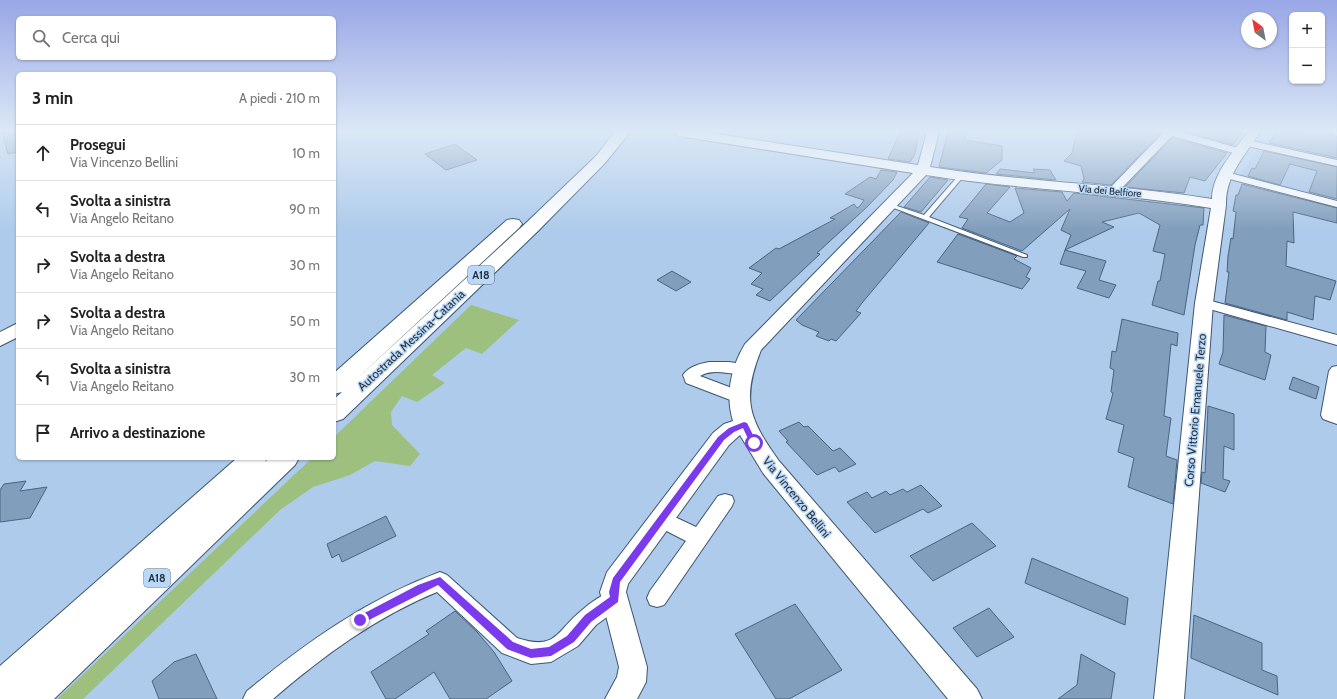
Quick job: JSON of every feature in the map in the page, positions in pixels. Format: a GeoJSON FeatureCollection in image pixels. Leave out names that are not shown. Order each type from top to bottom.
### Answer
{"type":"FeatureCollection","features":[{"type":"Feature","properties":{"kind":"highway","name":"Autostrada Messina-Catania"},"geometry":{"type":"LineString","coordinates":[[336,384],[520,218],[575,165]]}},
{"type":"Feature","properties":{"kind":"highway","name":"Autostrada Messina-Catania"},"geometry":{"type":"LineString","coordinates":[[336,411],[595,165]]}},
{"type":"Feature","properties":{"kind":"highway","name":"A18"},"geometry":{"type":"LineString","coordinates":[[0,688],[252,460]]}},
{"type":"Feature","properties":{"kind":"highway","name":"A18"},"geometry":{"type":"LineString","coordinates":[[29,699],[284,460]]}},
{"type":"Feature","properties":{"kind":"street","name":"Via dei Belfiore"},"geometry":{"type":"LineString","coordinates":[[888,165],[1019,184],[1160,195],[1221,191]]}},
{"type":"Feature","properties":{"kind":"street","name":"Via Vincenzo Bellini"},"geometry":{"type":"LineString","coordinates":[[924,165],[923,170],[752,348],[743,369],[739,384],[739,397],[744,425],[754,443],[771,467],[967,699]]}},
{"type":"Feature","properties":{"kind":"street"},"geometry":{"type":"LineString","coordinates":[[1113,191],[1138,165]]}},
{"type":"Feature","properties":{"kind":"street","name":"Corso Vittorio Emanuele Terzo"},"geometry":{"type":"LineString","coordinates":[[1169,699],[1204,303],[1221,191],[1236,165]]}},
{"type":"Feature","properties":{"kind":"street"},"geometry":{"type":"LineString","coordinates":[[1221,191],[1337,204]]}},
{"type":"Feature","properties":{"kind":"street"},"geometry":{"type":"LineString","coordinates":[[1204,303],[1337,340]]}},
{"type":"Feature","properties":{"kind":"street"},"geometry":{"type":"LineString","coordinates":[[0,340],[16,330]]}},
{"type":"Feature","properties":{"kind":"street"},"geometry":{"type":"LineString","coordinates":[[739,397],[692,379],[691,375],[699,369],[712,366],[743,369]]}},
{"type":"Feature","properties":{"kind":"street"},"geometry":{"type":"LineString","coordinates":[[1337,370],[1330,415],[1337,418]]}},
{"type":"Feature","properties":{"kind":"street"},"geometry":{"type":"LineString","coordinates":[[620,699],[632,682],[633,667],[614,596],[616,580],[721,438],[732,430],[744,425]]}},
{"type":"Feature","properties":{"kind":"street"},"geometry":{"type":"LineString","coordinates":[[657,598],[725,501]]}},
{"type":"Feature","properties":{"kind":"street"},"geometry":{"type":"LineString","coordinates":[[662,519],[699,538]]}},
{"type":"Feature","properties":{"kind":"street"},"geometry":{"type":"LineString","coordinates":[[255,699],[316,649],[360,620],[421,588],[440,581],[510,646],[531,653],[551,651],[570,639],[588,618],[614,596]]}},
{"type":"Feature","properties":{"kind":"lane"},"geometry":{"type":"LineString","coordinates":[[924,217],[961,176]]}},
{"type":"Feature","properties":{"kind":"lane"},"geometry":{"type":"LineString","coordinates":[[889,206],[924,217],[1025,256]]}},
{"type":"Feature","properties":{"kind":"shaded area"},"geometry":{"type":"Polygon","coordinates":[[[1247,165],[1320,165],[1308,194],[1239,177],[1247,165]]]}},
{"type":"Feature","properties":{"kind":"green space"},"geometry":{"type":"Polygon","coordinates":[[[471,305],[519,320],[482,354],[466,348],[432,375],[445,383],[417,402],[402,396],[391,412],[392,425],[420,454],[410,466],[375,461],[350,475],[313,487],[280,510],[83,699],[57,699],[310,460],[336,460],[336,435],[471,305]]]}},
{"type":"Feature","properties":{"kind":"building"},"geometry":{"type":"Polygon","coordinates":[[[439,165],[463,165],[446,170],[439,165]]]}},
{"type":"Feature","properties":{"kind":"building"},"geometry":{"type":"Polygon","coordinates":[[[940,165],[996,165],[986,173],[939,167],[940,165]]]}},
{"type":"Feature","properties":{"kind":"building"},"geometry":{"type":"Polygon","coordinates":[[[1076,165],[1131,165],[1111,185],[1082,182],[1084,179],[1081,166],[1076,165]]]}},
{"type":"Feature","properties":{"kind":"building"},"geometry":{"type":"Polygon","coordinates":[[[1146,165],[1218,165],[1205,181],[1190,177],[1184,193],[1125,187],[1146,165]]]}},
{"type":"Feature","properties":{"kind":"building"},"geometry":{"type":"Polygon","coordinates":[[[1257,165],[1290,165],[1280,185],[1248,176],[1252,168],[1255,169],[1257,165]]]}},
{"type":"Feature","properties":{"kind":"building"},"geometry":{"type":"Polygon","coordinates":[[[1292,165],[1326,165],[1337,167],[1337,199],[1309,192],[1317,171],[1292,165]]]}},
{"type":"Feature","properties":{"kind":"building"},"geometry":{"type":"Polygon","coordinates":[[[1000,169],[1035,173],[1033,169],[1050,170],[1056,180],[996,174],[1000,169]]]}},
{"type":"Feature","properties":{"kind":"building"},"geometry":{"type":"Polygon","coordinates":[[[881,170],[897,172],[893,180],[867,207],[817,253],[820,254],[770,301],[756,295],[763,289],[751,284],[762,273],[749,268],[776,248],[779,249],[835,219],[830,218],[854,204],[857,208],[860,206],[864,200],[845,194],[870,177],[876,179],[881,170]]]}},
{"type":"Feature","properties":{"kind":"building"},"geometry":{"type":"Polygon","coordinates":[[[930,177],[948,180],[921,212],[904,207],[930,177]]]}},
{"type":"Feature","properties":{"kind":"building"},"geometry":{"type":"Polygon","coordinates":[[[986,184],[1010,187],[987,213],[1010,222],[1024,213],[1015,188],[1062,192],[1067,201],[1074,193],[1204,208],[1203,225],[1200,225],[1195,245],[1184,315],[1152,305],[1158,281],[1160,281],[1165,254],[1153,251],[1160,225],[1139,213],[1102,222],[1114,227],[1065,250],[1071,235],[1061,230],[1070,209],[1022,251],[962,228],[968,219],[959,217],[986,184]]]}},
{"type":"Feature","properties":{"kind":"building"},"geometry":{"type":"Polygon","coordinates":[[[1242,184],[1337,208],[1337,223],[1293,212],[1294,243],[1287,241],[1286,266],[1336,281],[1330,300],[1315,296],[1313,320],[1287,312],[1287,320],[1225,303],[1229,272],[1227,272],[1228,256],[1231,238],[1233,239],[1236,212],[1233,211],[1236,195],[1238,195],[1242,184]]]}},
{"type":"Feature","properties":{"kind":"building"},"geometry":{"type":"Polygon","coordinates":[[[901,212],[929,223],[862,303],[856,311],[861,313],[836,341],[831,339],[829,341],[816,336],[819,332],[802,325],[796,320],[901,212]]]}},
{"type":"Feature","properties":{"kind":"building"},"geometry":{"type":"Polygon","coordinates":[[[958,234],[1017,256],[1014,259],[1031,268],[1026,277],[1030,279],[1022,289],[937,262],[958,234]]]}},
{"type":"Feature","properties":{"kind":"building"},"geometry":{"type":"Polygon","coordinates":[[[1065,250],[1106,261],[1099,280],[1116,285],[1109,298],[1077,288],[1086,271],[1060,264],[1065,250]]]}},
{"type":"Feature","properties":{"kind":"building"},"geometry":{"type":"Polygon","coordinates":[[[672,271],[691,282],[676,291],[657,280],[672,271]]]}},
{"type":"Feature","properties":{"kind":"building"},"geometry":{"type":"Polygon","coordinates":[[[1224,315],[1266,326],[1265,352],[1271,355],[1265,380],[1219,364],[1223,352],[1224,315]]]}},
{"type":"Feature","properties":{"kind":"building"},"geometry":{"type":"Polygon","coordinates":[[[1122,319],[1178,333],[1177,346],[1171,344],[1164,416],[1171,418],[1166,456],[1177,460],[1173,504],[1128,487],[1134,458],[1118,452],[1124,425],[1106,419],[1113,393],[1111,392],[1114,370],[1110,368],[1112,351],[1116,352],[1122,319]]]}},
{"type":"Feature","properties":{"kind":"building"},"geometry":{"type":"Polygon","coordinates":[[[1293,377],[1319,387],[1316,399],[1289,389],[1293,377]]]}},
{"type":"Feature","properties":{"kind":"building"},"geometry":{"type":"Polygon","coordinates":[[[1208,406],[1234,414],[1234,450],[1224,446],[1223,479],[1230,481],[1225,492],[1201,483],[1202,472],[1205,473],[1208,406]]]}},
{"type":"Feature","properties":{"kind":"building"},"geometry":{"type":"Polygon","coordinates":[[[799,422],[804,427],[808,426],[833,451],[840,448],[856,464],[839,472],[835,467],[817,475],[786,442],[788,441],[779,431],[799,422]]]}},
{"type":"Feature","properties":{"kind":"building"},"geometry":{"type":"Polygon","coordinates":[[[26,481],[20,491],[47,487],[30,518],[0,522],[0,490],[4,484],[26,481]]]}},
{"type":"Feature","properties":{"kind":"building"},"geometry":{"type":"Polygon","coordinates":[[[921,485],[942,506],[928,513],[923,509],[875,533],[847,502],[867,492],[872,498],[886,491],[890,495],[903,489],[907,492],[921,485]]]}},
{"type":"Feature","properties":{"kind":"building"},"geometry":{"type":"Polygon","coordinates":[[[386,516],[396,536],[342,562],[339,554],[332,558],[327,544],[386,516]]]}},
{"type":"Feature","properties":{"kind":"building"},"geometry":{"type":"Polygon","coordinates":[[[972,523],[996,546],[933,581],[910,556],[972,523]]]}},
{"type":"Feature","properties":{"kind":"building"},"geometry":{"type":"Polygon","coordinates":[[[1032,558],[1128,598],[1125,625],[1025,583],[1032,558]]]}},
{"type":"Feature","properties":{"kind":"building"},"geometry":{"type":"Polygon","coordinates":[[[795,604],[842,670],[789,699],[776,699],[735,634],[795,604]]]}},
{"type":"Feature","properties":{"kind":"building"},"geometry":{"type":"Polygon","coordinates":[[[989,608],[1014,637],[977,657],[953,628],[989,608]]]}},
{"type":"Feature","properties":{"kind":"building"},"geometry":{"type":"Polygon","coordinates":[[[455,611],[477,632],[494,652],[512,681],[486,699],[450,699],[434,672],[395,699],[386,699],[371,672],[429,634],[426,631],[455,611]]]}},
{"type":"Feature","properties":{"kind":"building"},"geometry":{"type":"Polygon","coordinates":[[[1194,615],[1262,643],[1262,670],[1277,676],[1278,695],[1191,658],[1194,615]]]}},
{"type":"Feature","properties":{"kind":"building"},"geometry":{"type":"Polygon","coordinates":[[[196,654],[217,699],[159,699],[152,681],[174,662],[196,654]]]}},
{"type":"Feature","properties":{"kind":"building"},"geometry":{"type":"Polygon","coordinates":[[[1081,654],[1115,673],[1111,699],[1058,699],[1077,685],[1081,654]]]}},
{"type":"Feature","properties":{"kind":"route"},"geometry":{"type":"LineString","coordinates":[[360,620],[421,588],[440,581],[510,646],[531,653],[551,651],[570,639],[588,618],[615,599],[614,592],[616,580],[721,438],[732,430],[744,425],[754,443]]}}]}
